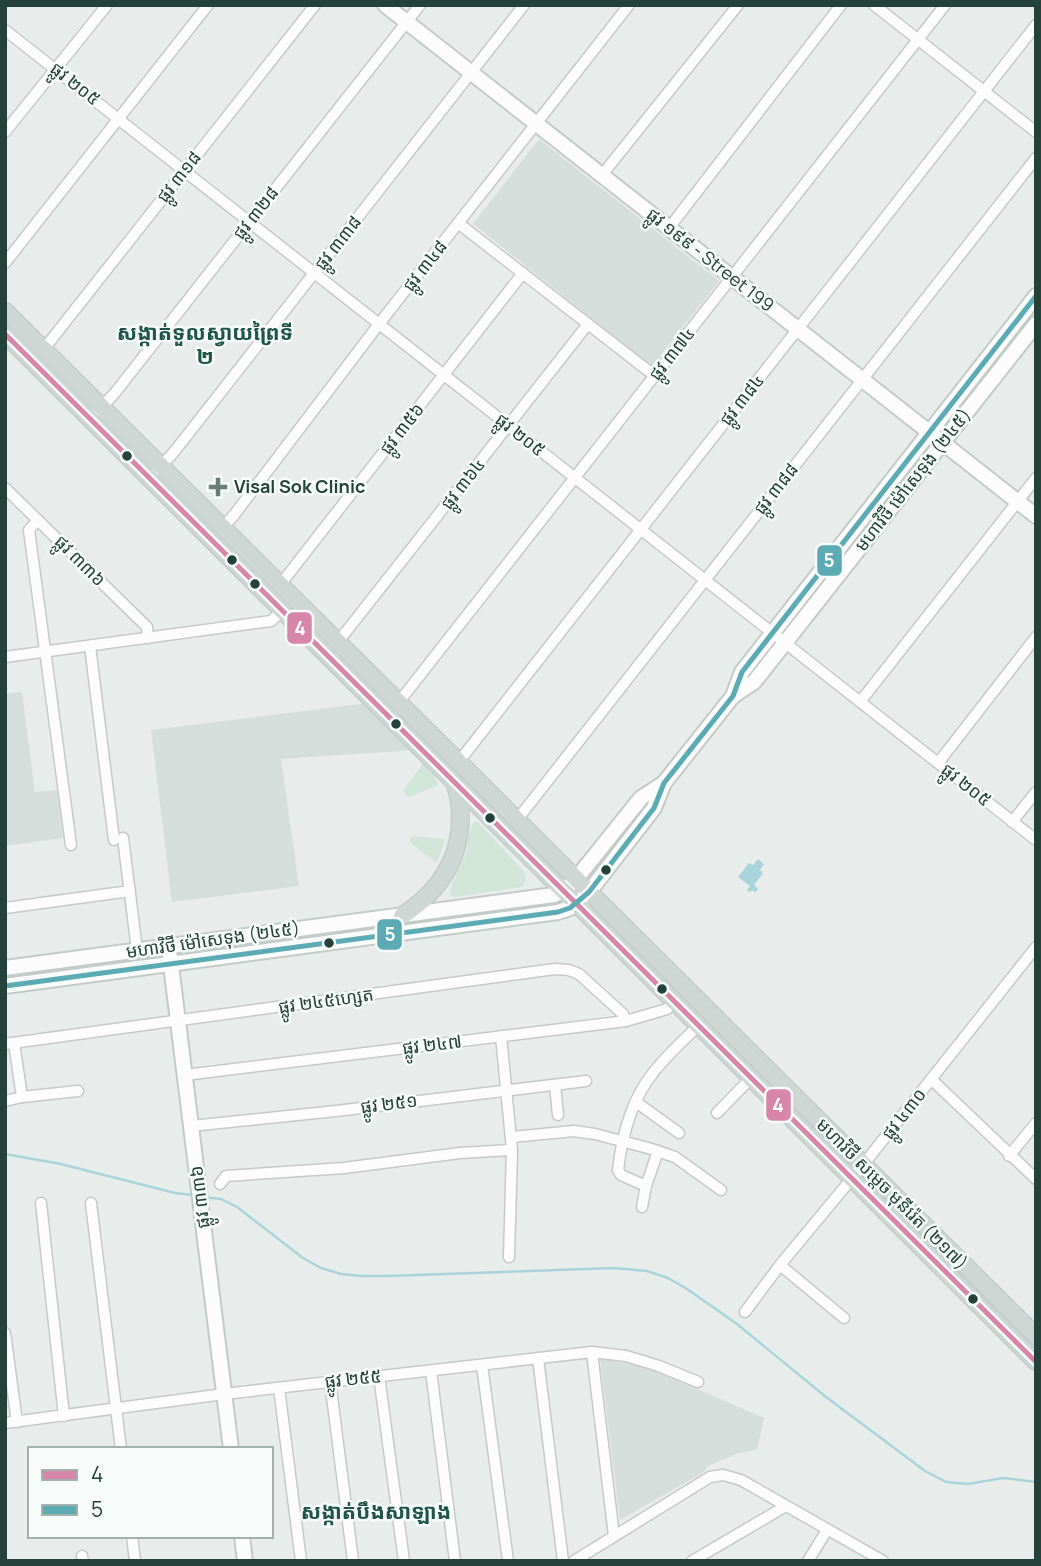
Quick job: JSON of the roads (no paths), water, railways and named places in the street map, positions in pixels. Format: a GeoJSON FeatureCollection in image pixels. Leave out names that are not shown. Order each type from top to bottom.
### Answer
{"type":"FeatureCollection","features":[{"type":"Feature","properties":{"kind":"main road","name":"ផ្លូវ ១៩៩ - Street 199"},"geometry":{"type":"LineString","coordinates":[[385,5],[1036,516]]}},
{"type":"Feature","properties":{"kind":"main road","name":"មហាវិថី ម៉ៅសេទុង (២៤៥)"},"geometry":{"type":"LineString","coordinates":[[5,986],[558,912],[576,903],[589,892],[654,808],[664,783],[733,696],[742,672],[771,632],[1036,296]]}},
{"type":"Feature","properties":{"kind":"main road","name":"មហាវិថី សម្តេច មុនីរ៉េត (២១៧)"},"geometry":{"type":"LineString","coordinates":[[5,311],[44,349],[96,413]]}},
{"type":"Feature","properties":{"kind":"main road","name":"មហាវិថី ម៉ៅសេទុង (២៤៥)"},"geometry":{"type":"LineString","coordinates":[[733,696],[754,682],[1036,324]]}},
{"type":"Feature","properties":{"kind":"main road","name":"មហាវិថី សម្តេច មុនីរ៉េត (២១៧)"},"geometry":{"type":"LineString","coordinates":[[5,335],[96,413],[155,472],[283,610],[1036,1362]]}},
{"type":"Feature","properties":{"kind":"main road","name":"មហាវិថី សម្តេច មុនីរ៉េត (២១៧)"},"geometry":{"type":"LineString","coordinates":[[155,472],[223,527],[1036,1336]]}},
{"type":"Feature","properties":{"kind":"main road"},"geometry":{"type":"LineString","coordinates":[[402,916],[434,891],[446,874],[454,855],[459,835],[460,809],[451,779]]}},
{"type":"Feature","properties":{"kind":"main road","name":"មហាវិថី ម៉ៅសេទុង (២៤៥)"},"geometry":{"type":"LineString","coordinates":[[5,968],[554,895],[564,891],[576,879],[642,798],[664,783]]}},
{"type":"Feature","properties":{"kind":"main road","name":"ផ្លូវ ៣៣៦"},"geometry":{"type":"LineString","coordinates":[[169,946],[231,1447]]}},
{"type":"Feature","properties":{"kind":"main road"},"geometry":{"type":"LineString","coordinates":[[1012,1338],[1026,1365],[1036,1376]]}},
{"type":"Feature","properties":{"kind":"main road"},"geometry":{"type":"LineString","coordinates":[[242,1538],[245,1561]]}},
{"type":"Feature","properties":{"kind":"street"},"geometry":{"type":"LineString","coordinates":[[5,132],[107,5]]}},
{"type":"Feature","properties":{"kind":"street"},"geometry":{"type":"LineString","coordinates":[[5,263],[208,5]]}},
{"type":"Feature","properties":{"kind":"street","name":"ផ្លូវ ៣១៨"},"geometry":{"type":"LineString","coordinates":[[44,349],[315,5]]}},
{"type":"Feature","properties":{"kind":"street","name":"ផ្លូវ ៣២៨"},"geometry":{"type":"LineString","coordinates":[[96,413],[114,394],[420,5]]}},
{"type":"Feature","properties":{"kind":"street","name":"ផ្លូវ ៣៣៨"},"geometry":{"type":"LineString","coordinates":[[155,472],[174,452],[524,5]]}},
{"type":"Feature","properties":{"kind":"street","name":"ផ្លូវ ៣៤៨"},"geometry":{"type":"LineString","coordinates":[[223,527],[629,5]]}},
{"type":"Feature","properties":{"kind":"street"},"geometry":{"type":"LineString","coordinates":[[602,175],[738,5]]}},
{"type":"Feature","properties":{"kind":"street"},"geometry":{"type":"LineString","coordinates":[[669,228],[841,5]]}},
{"type":"Feature","properties":{"kind":"street"},"geometry":{"type":"LineString","coordinates":[[874,5],[1036,132]]}},
{"type":"Feature","properties":{"kind":"street","name":"ផ្លូវ ៣៧៤"},"geometry":{"type":"LineString","coordinates":[[399,702],[945,5]]}},
{"type":"Feature","properties":{"kind":"street","name":"ផ្លូវ ៣៨៤"},"geometry":{"type":"LineString","coordinates":[[451,779],[458,762],[1036,25]]}},
{"type":"Feature","properties":{"kind":"street","name":"ផ្លូវ ២០៥"},"geometry":{"type":"LineString","coordinates":[[5,30],[1036,840]]}},
{"type":"Feature","properties":{"kind":"street","name":"ផ្លូវ ៣៨៨"},"geometry":{"type":"LineString","coordinates":[[517,820],[1036,158]]}},
{"type":"Feature","properties":{"kind":"street"},"geometry":{"type":"LineString","coordinates":[[458,223],[655,376]]}},
{"type":"Feature","properties":{"kind":"street","name":"ផ្លូវ ៣៥៦"},"geometry":{"type":"LineString","coordinates":[[280,585],[523,273]]}},
{"type":"Feature","properties":{"kind":"street","name":"ផ្លូវ ៣៦៤"},"geometry":{"type":"LineString","coordinates":[[338,642],[588,324]]}},
{"type":"Feature","properties":{"kind":"street"},"geometry":{"type":"LineString","coordinates":[[860,702],[1036,478]]}},
{"type":"Feature","properties":{"kind":"street","name":"ផ្លូវ ៣៣៦"},"geometry":{"type":"LineString","coordinates":[[5,488],[147,628],[148,638]]}},
{"type":"Feature","properties":{"kind":"street"},"geometry":{"type":"LineString","coordinates":[[38,520],[29,530],[71,845]]}},
{"type":"Feature","properties":{"kind":"street"},"geometry":{"type":"LineString","coordinates":[[5,657],[271,621],[283,610]]}},
{"type":"Feature","properties":{"kind":"street"},"geometry":{"type":"LineString","coordinates":[[938,763],[1036,637]]}},
{"type":"Feature","properties":{"kind":"street"},"geometry":{"type":"LineString","coordinates":[[90,646],[137,950]]}},
{"type":"Feature","properties":{"kind":"street"},"geometry":{"type":"LineString","coordinates":[[1012,822],[1036,792]]}},
{"type":"Feature","properties":{"kind":"street"},"geometry":{"type":"LineString","coordinates":[[5,908],[130,891]]}},
{"type":"Feature","properties":{"kind":"street","name":"ផ្លូវ ៤៣០"},"geometry":{"type":"LineString","coordinates":[[745,1312],[1036,947]]}},
{"type":"Feature","properties":{"kind":"street","name":"ផ្លូវ ២៤៥ហ្សេត"},"geometry":{"type":"LineString","coordinates":[[10,1044],[555,969],[579,974],[623,1014],[626,1021]]}},
{"type":"Feature","properties":{"kind":"street","name":"ផ្លូវ ២៤៧"},"geometry":{"type":"LineString","coordinates":[[185,1075],[626,1021],[667,1009],[674,1001]]}},
{"type":"Feature","properties":{"kind":"street"},"geometry":{"type":"LineString","coordinates":[[646,1186],[619,1172],[621,1142],[642,1088],[653,1072],[699,1025]]}},
{"type":"Feature","properties":{"kind":"street"},"geometry":{"type":"LineString","coordinates":[[501,1036],[512,1137],[509,1256]]}},
{"type":"Feature","properties":{"kind":"street"},"geometry":{"type":"LineString","coordinates":[[10,1044],[22,1097]]}},
{"type":"Feature","properties":{"kind":"street"},"geometry":{"type":"LineString","coordinates":[[717,1113],[751,1077]]}},
{"type":"Feature","properties":{"kind":"street"},"geometry":{"type":"LineString","coordinates":[[931,1079],[1036,1179]]}},
{"type":"Feature","properties":{"kind":"street","name":"ផ្លូវ ២៥១"},"geometry":{"type":"LineString","coordinates":[[191,1126],[586,1081]]}},
{"type":"Feature","properties":{"kind":"street"},"geometry":{"type":"LineString","coordinates":[[555,1085],[558,1115]]}},
{"type":"Feature","properties":{"kind":"street"},"geometry":{"type":"LineString","coordinates":[[5,1101],[78,1091]]}},
{"type":"Feature","properties":{"kind":"street"},"geometry":{"type":"LineString","coordinates":[[636,1102],[679,1133]]}},
{"type":"Feature","properties":{"kind":"street"},"geometry":{"type":"LineString","coordinates":[[1010,1156],[1036,1123]]}},
{"type":"Feature","properties":{"kind":"street"},"geometry":{"type":"LineString","coordinates":[[512,1137],[574,1131],[595,1134],[675,1157],[721,1190]]}},
{"type":"Feature","properties":{"kind":"street"},"geometry":{"type":"LineString","coordinates":[[220,1184],[226,1176],[344,1168],[460,1153],[512,1150]]}},
{"type":"Feature","properties":{"kind":"street"},"geometry":{"type":"LineString","coordinates":[[642,1207],[657,1151]]}},
{"type":"Feature","properties":{"kind":"street"},"geometry":{"type":"LineString","coordinates":[[41,1203],[64,1416]]}},
{"type":"Feature","properties":{"kind":"street"},"geometry":{"type":"LineString","coordinates":[[91,1203],[121,1447]]}},
{"type":"Feature","properties":{"kind":"street"},"geometry":{"type":"LineString","coordinates":[[780,1265],[844,1318]]}},
{"type":"Feature","properties":{"kind":"street"},"geometry":{"type":"LineString","coordinates":[[5,1333],[11,1422]]}},
{"type":"Feature","properties":{"kind":"street"},"geometry":{"type":"LineString","coordinates":[[592,1352],[614,1536]]}},
{"type":"Feature","properties":{"kind":"street","name":"ផ្លូវ ២៥៥"},"geometry":{"type":"LineString","coordinates":[[11,1422],[330,1381],[592,1352],[626,1356],[698,1382]]}},
{"type":"Feature","properties":{"kind":"street"},"geometry":{"type":"LineString","coordinates":[[538,1358],[563,1561]]}},
{"type":"Feature","properties":{"kind":"street"},"geometry":{"type":"LineString","coordinates":[[482,1365],[508,1561]]}},
{"type":"Feature","properties":{"kind":"street"},"geometry":{"type":"LineString","coordinates":[[431,1371],[455,1561]]}},
{"type":"Feature","properties":{"kind":"street"},"geometry":{"type":"LineString","coordinates":[[379,1376],[404,1561]]}},
{"type":"Feature","properties":{"kind":"street"},"geometry":{"type":"LineString","coordinates":[[330,1381],[353,1561]]}},
{"type":"Feature","properties":{"kind":"street"},"geometry":{"type":"LineString","coordinates":[[279,1388],[301,1561]]}},
{"type":"Feature","properties":{"kind":"street"},"geometry":{"type":"LineString","coordinates":[[574,1561],[710,1478],[723,1475],[741,1480],[881,1560]]}},
{"type":"Feature","properties":{"kind":"street"},"geometry":{"type":"LineString","coordinates":[[692,1561],[786,1506]]}},
{"type":"Feature","properties":{"kind":"street"},"geometry":{"type":"LineString","coordinates":[[808,1561],[827,1530]]}},
{"type":"Feature","properties":{"kind":"street"},"geometry":{"type":"LineString","coordinates":[[132,1538],[135,1561]]}},
{"type":"Feature","properties":{"kind":"water"},"geometry":{"type":"Polygon","coordinates":[[[758,859],[764,864],[760,870],[763,873],[754,885],[758,889],[755,893],[750,893],[747,890],[750,886],[738,877],[749,863],[753,865],[758,859]]]}},
{"type":"Feature","properties":{"kind":"waterway"},"geometry":{"type":"LineString","coordinates":[[5,1154],[61,1164],[175,1193],[193,1195]]}},
{"type":"Feature","properties":{"kind":"waterway"},"geometry":{"type":"LineString","coordinates":[[203,1197],[221,1199],[237,1207],[303,1258],[321,1268],[341,1274],[388,1276],[613,1268],[647,1271],[668,1278],[737,1324],[826,1397],[925,1471],[946,1482],[968,1484],[1003,1478],[1036,1482]]}},
{"type":"Feature","properties":{"kind":"place","name":"Visal Sok Clinic"},"geometry":{"type":"Point","coordinates":[218,487]}},
{"type":"Feature","properties":{"kind":"district","name":"សង្កាត់ទួលស្វាយព្រៃទី ២"},"geometry":{"type":"Point","coordinates":[205,345]}},
{"type":"Feature","properties":{"kind":"district","name":"សង្កាត់បឹងសាឡាង"},"geometry":{"type":"Point","coordinates":[376,1512]}}]}
